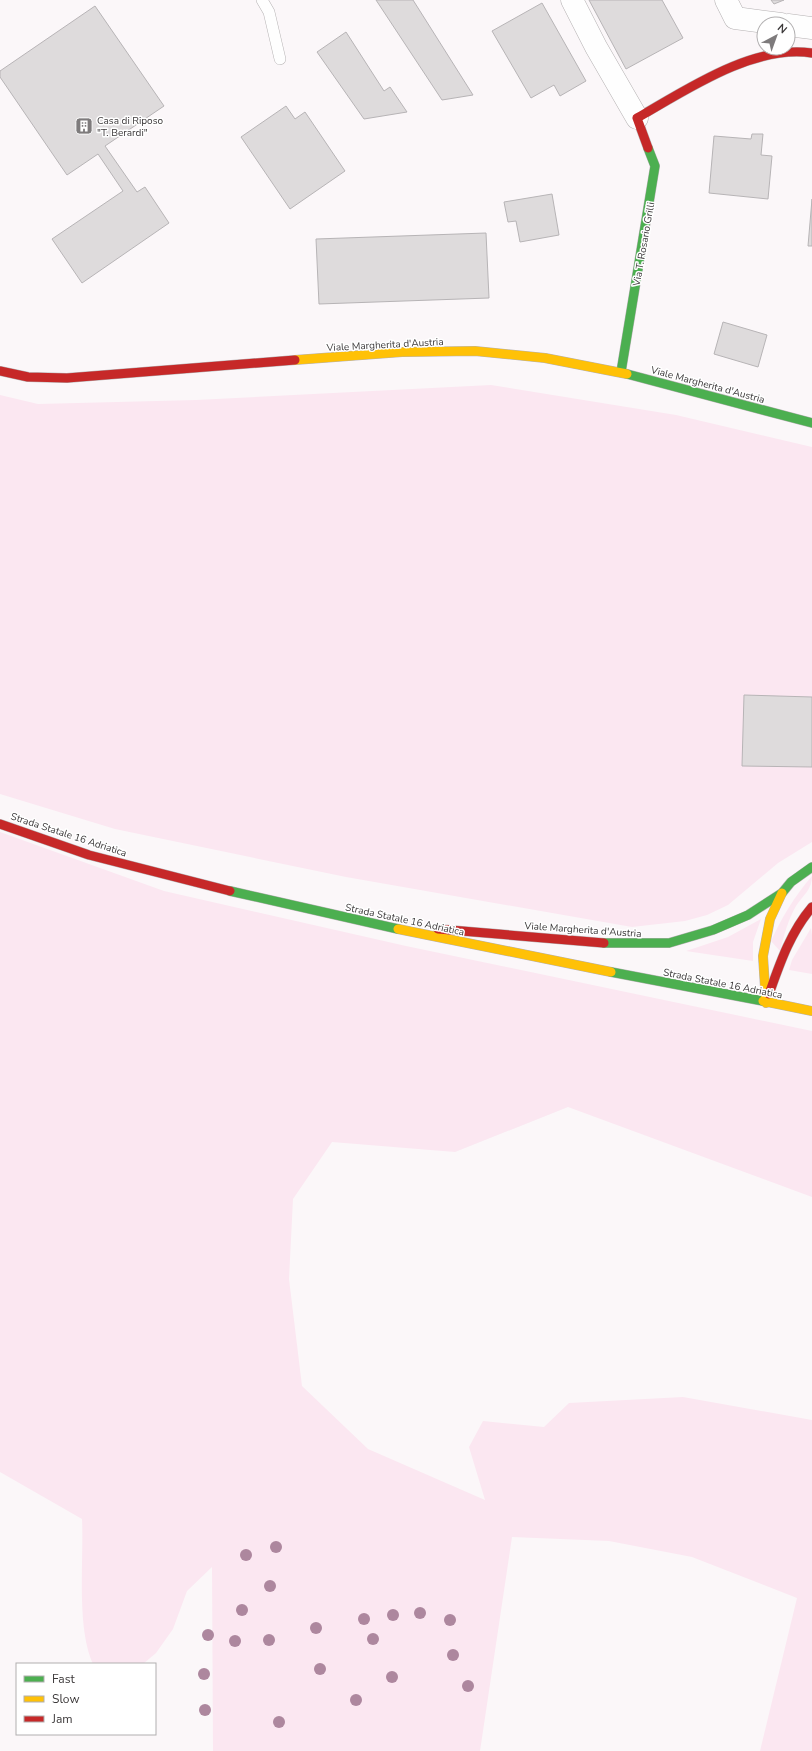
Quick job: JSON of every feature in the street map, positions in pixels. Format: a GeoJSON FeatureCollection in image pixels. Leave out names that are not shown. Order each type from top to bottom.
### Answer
{"type":"FeatureCollection","features":[{"type":"Feature","properties":{"kind":"main road"},"geometry":{"type":"LineString","coordinates":[[637,118],[704,80],[747,62],[792,50],[812,53]]}},
{"type":"Feature","properties":{"kind":"main road","name":"Via T. Rosario Grilli"},"geometry":{"type":"LineString","coordinates":[[621,372],[652,197],[655,166],[637,118]]}},
{"type":"Feature","properties":{"kind":"main road","name":"Viale Margherita d'Austria"},"geometry":{"type":"LineString","coordinates":[[0,371],[28,377],[67,378],[402,352],[475,351],[545,358],[621,372],[812,423]]}},
{"type":"Feature","properties":{"kind":"main road","name":"Strada Statale 16 Adriatica"},"geometry":{"type":"LineString","coordinates":[[0,824],[89,854],[218,888],[371,923],[812,1011]]}},
{"type":"Feature","properties":{"kind":"main road","name":"Viale Margherita d'Austria"},"geometry":{"type":"LineString","coordinates":[[766,1003],[763,956],[770,919],[782,893],[791,882],[812,867]]}},
{"type":"Feature","properties":{"kind":"main road","name":"Viale Margherita d'Austria"},"geometry":{"type":"LineString","coordinates":[[371,923],[616,944],[670,943],[713,930],[748,915],[782,893]]}},
{"type":"Feature","properties":{"kind":"main road"},"geometry":{"type":"LineString","coordinates":[[766,1003],[783,955],[796,928],[812,907]]}},
{"type":"Feature","properties":{"kind":"street","name":"Via T. Rosario Grilli"},"geometry":{"type":"LineString","coordinates":[[572,0],[596,47],[637,118]]}},
{"type":"Feature","properties":{"kind":"street"},"geometry":{"type":"LineString","coordinates":[[726,0],[735,18],[756,21]]}},
{"type":"Feature","properties":{"kind":"street"},"geometry":{"type":"LineString","coordinates":[[796,26],[812,28]]}},
{"type":"Feature","properties":{"kind":"lane"},"geometry":{"type":"LineString","coordinates":[[262,0],[269,12],[280,59]]}},
{"type":"Feature","properties":{"kind":"shaded area"},"geometry":{"type":"Polygon","coordinates":[[[491,385],[676,415],[812,447],[812,842],[778,863],[728,905],[707,915],[685,921],[632,927],[346,877],[115,829],[0,794],[0,395],[38,404],[196,400],[491,385]]]}},
{"type":"Feature","properties":{"kind":"shaded area"},"geometry":{"type":"Polygon","coordinates":[[[0,832],[164,891],[406,946],[812,1031],[812,1197],[568,1107],[455,1152],[332,1142],[293,1199],[289,1279],[302,1386],[368,1449],[485,1500],[469,1447],[483,1421],[544,1427],[569,1403],[683,1397],[812,1420],[812,1751],[760,1751],[797,1598],[692,1557],[609,1541],[512,1537],[480,1751],[213,1751],[212,1567],[187,1591],[173,1629],[156,1653],[144,1663],[93,1663],[84,1632],[82,1593],[82,1519],[0,1472],[0,832]]]}},
{"type":"Feature","properties":{"kind":"shaded area"},"geometry":{"type":"Polygon","coordinates":[[[812,876],[809,889],[796,906],[791,917],[780,951],[771,941],[789,907],[812,876]]]}},
{"type":"Feature","properties":{"kind":"shaded area"},"geometry":{"type":"Polygon","coordinates":[[[761,919],[753,942],[753,961],[686,951],[728,937],[761,919]]]}},
{"type":"Feature","properties":{"kind":"shaded area"},"geometry":{"type":"Polygon","coordinates":[[[811,928],[812,974],[789,970],[792,960],[811,928]]]}},
{"type":"Feature","properties":{"kind":"building"},"geometry":{"type":"Polygon","coordinates":[[[376,0],[413,0],[473,95],[442,100],[376,0]]]}},
{"type":"Feature","properties":{"kind":"building"},"geometry":{"type":"Polygon","coordinates":[[[589,0],[662,0],[683,38],[626,69],[589,0]]]}},
{"type":"Feature","properties":{"kind":"building"},"geometry":{"type":"Polygon","coordinates":[[[771,0],[784,0],[774,4],[771,0]]]}},
{"type":"Feature","properties":{"kind":"building"},"geometry":{"type":"Polygon","coordinates":[[[542,3],[586,81],[560,96],[554,85],[531,98],[492,31],[542,3]]]}},
{"type":"Feature","properties":{"kind":"building","name":"Casa di Riposo \"T. Berardi\""},"geometry":{"type":"Polygon","coordinates":[[[95,6],[164,106],[105,146],[137,192],[145,187],[169,223],[82,283],[52,239],[123,191],[98,154],[67,175],[0,77],[0,71],[95,6]]]}},
{"type":"Feature","properties":{"kind":"building"},"geometry":{"type":"Polygon","coordinates":[[[346,32],[384,91],[390,87],[407,112],[364,119],[317,52],[346,32]]]}},
{"type":"Feature","properties":{"kind":"building"},"geometry":{"type":"Polygon","coordinates":[[[286,106],[295,119],[305,112],[345,171],[290,209],[241,137],[286,106]]]}},
{"type":"Feature","properties":{"kind":"building"},"geometry":{"type":"Polygon","coordinates":[[[752,134],[763,134],[761,155],[772,156],[768,199],[709,193],[714,136],[751,139],[752,134]]]}},
{"type":"Feature","properties":{"kind":"building"},"geometry":{"type":"Polygon","coordinates":[[[552,194],[559,235],[520,242],[516,221],[508,222],[504,202],[552,194]]]}},
{"type":"Feature","properties":{"kind":"building"},"geometry":{"type":"Polygon","coordinates":[[[812,199],[812,246],[808,246],[812,199]]]}},
{"type":"Feature","properties":{"kind":"building"},"geometry":{"type":"Polygon","coordinates":[[[486,233],[489,298],[319,304],[316,239],[486,233]]]}},
{"type":"Feature","properties":{"kind":"building"},"geometry":{"type":"Polygon","coordinates":[[[723,322],[767,335],[758,367],[714,354],[723,322]]]}},
{"type":"Feature","properties":{"kind":"building"},"geometry":{"type":"Polygon","coordinates":[[[744,695],[812,697],[812,767],[742,766],[744,695]]]}},
{"type":"Feature","properties":{"kind":"traffic: fast"},"geometry":{"type":"LineString","coordinates":[[621,372],[655,166],[648,148]]}},
{"type":"Feature","properties":{"kind":"traffic: fast"},"geometry":{"type":"LineString","coordinates":[[627,374],[812,423]]}},
{"type":"Feature","properties":{"kind":"traffic: fast"},"geometry":{"type":"LineString","coordinates":[[604,943],[669,943],[713,930],[748,915],[782,893],[791,882],[812,867]]}},
{"type":"Feature","properties":{"kind":"traffic: fast"},"geometry":{"type":"LineString","coordinates":[[230,891],[398,929]]}},
{"type":"Feature","properties":{"kind":"traffic: fast"},"geometry":{"type":"LineString","coordinates":[[611,972],[763,1001]]}},
{"type":"Feature","properties":{"kind":"traffic: slow"},"geometry":{"type":"LineString","coordinates":[[295,360],[402,352],[475,351],[545,358],[627,374]]}},
{"type":"Feature","properties":{"kind":"traffic: slow"},"geometry":{"type":"LineString","coordinates":[[766,1003],[763,956],[770,919],[782,893]]}},
{"type":"Feature","properties":{"kind":"traffic: slow"},"geometry":{"type":"LineString","coordinates":[[398,929],[611,972]]}},
{"type":"Feature","properties":{"kind":"traffic: slow"},"geometry":{"type":"LineString","coordinates":[[763,1001],[812,1011]]}},
{"type":"Feature","properties":{"kind":"traffic: jam"},"geometry":{"type":"LineString","coordinates":[[648,148],[637,118],[698,83],[744,62],[767,55],[790,52],[812,53]]}},
{"type":"Feature","properties":{"kind":"traffic: jam"},"geometry":{"type":"LineString","coordinates":[[0,371],[28,377],[67,378],[295,360]]}},
{"type":"Feature","properties":{"kind":"traffic: jam"},"geometry":{"type":"LineString","coordinates":[[0,824],[89,855],[230,891]]}},
{"type":"Feature","properties":{"kind":"traffic: jam"},"geometry":{"type":"LineString","coordinates":[[769,994],[792,938],[804,917],[812,907]]}},
{"type":"Feature","properties":{"kind":"traffic: jam"},"geometry":{"type":"LineString","coordinates":[[438,929],[604,943]]}},
{"type":"Feature","properties":{"kind":"place","name":"Casa di Riposo \"T. Berardi\""},"geometry":{"type":"Point","coordinates":[84,126]}}]}
